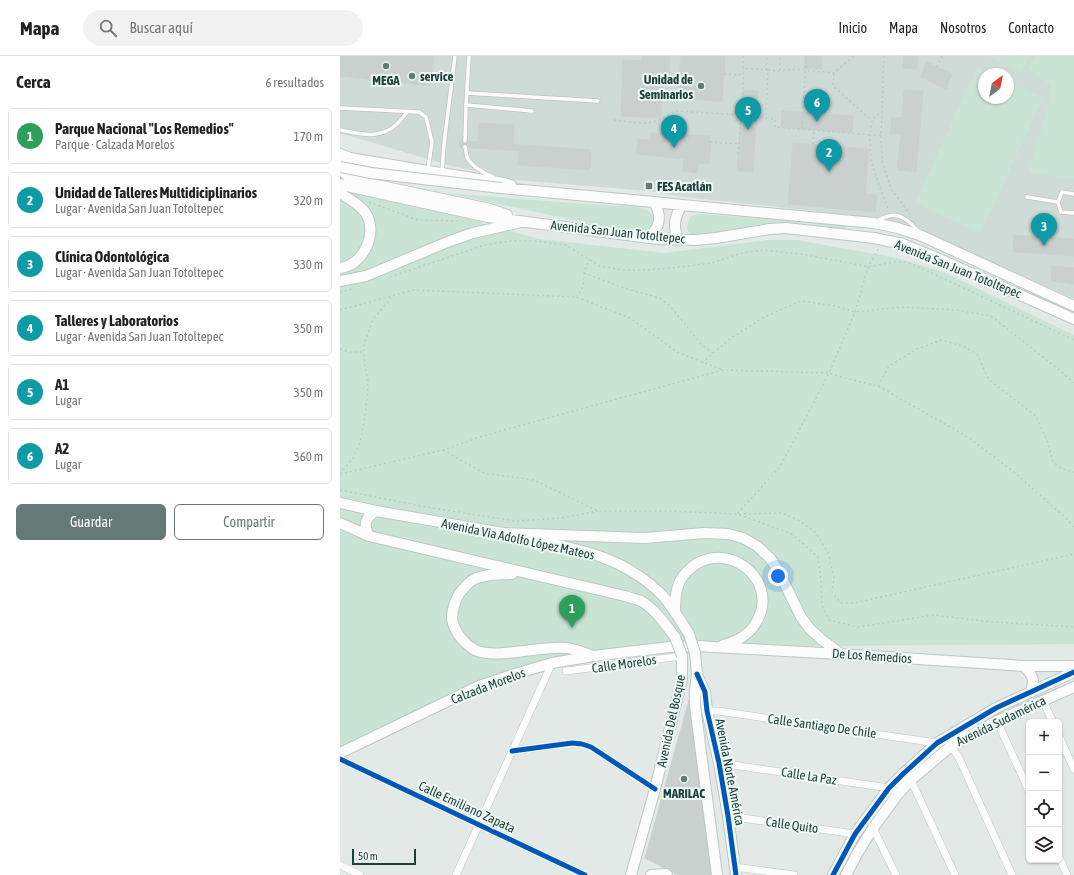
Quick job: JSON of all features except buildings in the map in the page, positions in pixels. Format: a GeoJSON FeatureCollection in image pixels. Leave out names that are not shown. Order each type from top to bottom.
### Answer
{"type":"FeatureCollection","features":[{"type":"Feature","properties":{"kind":"main road"},"geometry":{"type":"LineString","coordinates":[[340,154],[350,158],[502,185]]}},
{"type":"Feature","properties":{"kind":"main road"},"geometry":{"type":"LineString","coordinates":[[350,158],[342,165],[343,172],[347,177],[353,180],[490,209],[524,222]]}},
{"type":"Feature","properties":{"kind":"main road","name":"Avenida San Juan Totoltepec"},"geometry":{"type":"LineString","coordinates":[[340,167],[371,173],[502,185],[530,191],[874,223],[919,232],[1073,305]]}},
{"type":"Feature","properties":{"kind":"main road","name":"Avenida San Juan Totoltepec"},"geometry":{"type":"LineString","coordinates":[[340,184],[351,188],[488,217],[648,238],[678,240],[716,238],[770,229],[786,228],[874,238],[903,244],[1074,319]]}},
{"type":"Feature","properties":{"kind":"main road"},"geometry":{"type":"LineString","coordinates":[[340,193],[365,211],[370,223],[370,236],[367,248],[352,263],[340,268]]}},
{"type":"Feature","properties":{"kind":"main road"},"geometry":{"type":"LineString","coordinates":[[648,238],[654,232],[660,217],[654,202]]}},
{"type":"Feature","properties":{"kind":"main road"},"geometry":{"type":"LineString","coordinates":[[678,240],[675,231],[675,222],[677,213],[682,205]]}},
{"type":"Feature","properties":{"kind":"main road"},"geometry":{"type":"LineString","coordinates":[[340,281],[366,276],[432,248],[473,233],[524,222]]}},
{"type":"Feature","properties":{"kind":"main road","name":"Avenida Via Adolfo López Mateos"},"geometry":{"type":"LineString","coordinates":[[340,503],[376,511],[504,533],[592,553],[630,570],[646,581],[662,595],[689,634]]}},
{"type":"Feature","properties":{"kind":"main road"},"geometry":{"type":"LineString","coordinates":[[369,536],[366,529],[366,522],[370,515],[376,511]]}},
{"type":"Feature","properties":{"kind":"main road"},"geometry":{"type":"LineString","coordinates":[[340,523],[369,536],[525,573]]}},
{"type":"Feature","properties":{"kind":"main road"},"geometry":{"type":"LineString","coordinates":[[504,533],[645,538],[704,533],[728,534],[743,538],[758,546],[770,558],[780,572],[801,617],[820,639],[841,654]]}},
{"type":"Feature","properties":{"kind":"main road"},"geometry":{"type":"LineString","coordinates":[[675,613],[675,599],[678,585],[686,572],[697,563],[711,558],[726,558],[740,563],[752,572],[760,584],[763,599],[761,614],[754,627],[744,637],[730,643],[713,647]]}},
{"type":"Feature","properties":{"kind":"main road"},"geometry":{"type":"LineString","coordinates":[[525,573],[491,575],[473,580],[460,591],[454,605],[452,619],[456,632],[465,643],[475,650],[489,653],[566,648],[593,656]]}},
{"type":"Feature","properties":{"kind":"main road","name":"Avenida Del Bosque"},"geometry":{"type":"LineString","coordinates":[[525,573],[641,601],[654,610],[675,636],[682,656],[682,679],[656,790],[632,875]]}},
{"type":"Feature","properties":{"kind":"main road","name":"Avenida Norte América"},"geometry":{"type":"LineString","coordinates":[[689,634],[695,653],[697,674],[695,706],[717,875]]}},
{"type":"Feature","properties":{"kind":"main road","name":"De Los Remedios"},"geometry":{"type":"LineString","coordinates":[[670,647],[699,646],[841,654],[1071,670]]}},
{"type":"Feature","properties":{"kind":"main road","name":"Calzada Morelos"},"geometry":{"type":"LineString","coordinates":[[340,753],[479,686],[515,674],[552,663],[593,656],[670,647]]}},
{"type":"Feature","properties":{"kind":"main road"},"geometry":{"type":"LineString","coordinates":[[1024,666],[1033,678],[1034,684],[1031,692]]}},
{"type":"Feature","properties":{"kind":"main road"},"geometry":{"type":"LineString","coordinates":[[1071,670],[1071,688]]}},
{"type":"Feature","properties":{"kind":"main road","name":"Avenida Sudamérica"},"geometry":{"type":"LineString","coordinates":[[846,875],[873,828],[898,794],[907,777],[937,743],[996,708],[1031,692],[1071,670]]}},
{"type":"Feature","properties":{"kind":"main road","name":"Avenida Norte América"},"geometry":{"type":"LineString","coordinates":[[697,674],[704,692],[719,763],[735,871]]}},
{"type":"Feature","properties":{"kind":"main road","name":"Avenida Sudamérica"},"geometry":{"type":"LineString","coordinates":[[833,875],[855,834],[889,788],[951,746],[997,721],[1071,688]]}},
{"type":"Feature","properties":{"kind":"main road"},"geometry":{"type":"LineString","coordinates":[[651,875],[667,875]]}},
{"type":"Feature","properties":{"kind":"street","name":"Calle Morelos"},"geometry":{"type":"LineString","coordinates":[[566,671],[682,656]]}},
{"type":"Feature","properties":{"kind":"street"},"geometry":{"type":"LineString","coordinates":[[456,875],[552,663]]}},
{"type":"Feature","properties":{"kind":"street"},"geometry":{"type":"LineString","coordinates":[[1043,701],[1052,719]]}},
{"type":"Feature","properties":{"kind":"street","name":"Calle Santiago De Chile"},"geometry":{"type":"LineString","coordinates":[[708,711],[718,711],[937,743]]}},
{"type":"Feature","properties":{"kind":"street"},"geometry":{"type":"LineString","coordinates":[[997,721],[1026,784]]}},
{"type":"Feature","properties":{"kind":"street"},"geometry":{"type":"LineString","coordinates":[[1062,743],[1074,769]]}},
{"type":"Feature","properties":{"kind":"street"},"geometry":{"type":"LineString","coordinates":[[512,751],[582,744],[591,747],[656,790]]}},
{"type":"Feature","properties":{"kind":"street"},"geometry":{"type":"LineString","coordinates":[[951,746],[1012,875]]}},
{"type":"Feature","properties":{"kind":"street","name":"Calle Emiliano Zapata"},"geometry":{"type":"LineString","coordinates":[[340,759],[585,875]]}},
{"type":"Feature","properties":{"kind":"street","name":"Calle La Paz"},"geometry":{"type":"LineString","coordinates":[[719,763],[889,788],[898,794]]}},
{"type":"Feature","properties":{"kind":"street"},"geometry":{"type":"LineString","coordinates":[[907,777],[955,875]]}},
{"type":"Feature","properties":{"kind":"street","name":"Calle Quito"},"geometry":{"type":"LineString","coordinates":[[728,816],[855,834]]}},
{"type":"Feature","properties":{"kind":"street"},"geometry":{"type":"LineString","coordinates":[[873,828],[896,875]]}},
{"type":"Feature","properties":{"kind":"street"},"geometry":{"type":"LineString","coordinates":[[1062,863],[1067,875]]}},
{"type":"Feature","properties":{"kind":"street"},"geometry":{"type":"LineString","coordinates":[[340,865],[360,875]]}},
{"type":"Feature","properties":{"kind":"street"},"geometry":{"type":"LineString","coordinates":[[735,871],[794,875]]}},
{"type":"Feature","properties":{"kind":"lane"},"geometry":{"type":"LineString","coordinates":[[442,174],[444,144],[455,56]]}},
{"type":"Feature","properties":{"kind":"lane"},"geometry":{"type":"LineString","coordinates":[[465,141],[469,56]]}},
{"type":"Feature","properties":{"kind":"lane"},"geometry":{"type":"LineString","coordinates":[[467,93],[598,101]]}},
{"type":"Feature","properties":{"kind":"lane"},"geometry":{"type":"LineString","coordinates":[[466,105],[532,111]]}},
{"type":"Feature","properties":{"kind":"lane"},"geometry":{"type":"LineString","coordinates":[[340,108],[419,112],[426,117],[432,142],[428,171]]}},
{"type":"Feature","properties":{"kind":"lane"},"geometry":{"type":"LineString","coordinates":[[340,130],[367,135],[383,133],[396,125],[407,112]]}},
{"type":"Feature","properties":{"kind":"lane"},"geometry":{"type":"LineString","coordinates":[[465,147],[467,158],[485,174],[502,185]]}},
{"type":"Feature","properties":{"kind":"lane"},"geometry":{"type":"LineString","coordinates":[[1074,194],[1062,192],[1058,202],[1061,212],[1074,213]]}},
{"type":"Feature","properties":{"kind":"lane"},"geometry":{"type":"LineString","coordinates":[[1027,197],[1058,202]]}},
{"type":"Feature","properties":{"kind":"lane"},"geometry":{"type":"LineString","coordinates":[[874,223],[888,216],[903,217],[919,232]]}},
{"type":"Feature","properties":{"kind":"path"},"geometry":{"type":"LineString","coordinates":[[738,154],[743,56]]}},
{"type":"Feature","properties":{"kind":"path"},"geometry":{"type":"LineString","coordinates":[[766,118],[767,56]]}},
{"type":"Feature","properties":{"kind":"path"},"geometry":{"type":"LineString","coordinates":[[780,56],[780,71]]}},
{"type":"Feature","properties":{"kind":"path"},"geometry":{"type":"LineString","coordinates":[[802,129],[806,56]]}},
{"type":"Feature","properties":{"kind":"path"},"geometry":{"type":"LineString","coordinates":[[854,56],[834,73],[833,86],[872,120]]}},
{"type":"Feature","properties":{"kind":"path"},"geometry":{"type":"LineString","coordinates":[[884,56],[881,135],[882,159],[891,188],[909,212],[919,232]]}},
{"type":"Feature","properties":{"kind":"path"},"geometry":{"type":"LineString","coordinates":[[937,67],[942,56]]}},
{"type":"Feature","properties":{"kind":"path"},"geometry":{"type":"LineString","coordinates":[[743,68],[780,71],[794,69],[834,73]]}},
{"type":"Feature","properties":{"kind":"path"},"geometry":{"type":"LineString","coordinates":[[724,74],[742,75]]}},
{"type":"Feature","properties":{"kind":"path"},"geometry":{"type":"LineString","coordinates":[[614,120],[645,123],[658,120],[676,111],[741,115],[775,119],[775,127],[881,135]]}},
{"type":"Feature","properties":{"kind":"path"},"geometry":{"type":"LineString","coordinates":[[882,111],[872,120],[870,135],[871,160],[892,216]]}},
{"type":"Feature","properties":{"kind":"path"},"geometry":{"type":"LineString","coordinates":[[812,144],[814,130]]}},
{"type":"Feature","properties":{"kind":"path"},"geometry":{"type":"LineString","coordinates":[[710,142],[739,144]]}},
{"type":"Feature","properties":{"kind":"path"},"geometry":{"type":"LineString","coordinates":[[364,200],[418,220],[460,221]]}},
{"type":"Feature","properties":{"kind":"path"},"geometry":{"type":"LineString","coordinates":[[385,279],[485,245],[510,240],[566,245],[600,266],[623,270],[648,270],[712,263],[742,253],[763,250],[850,262],[868,267],[893,262],[906,262],[1074,340]]}},
{"type":"Feature","properties":{"kind":"path"},"geometry":{"type":"LineString","coordinates":[[882,240],[868,267],[855,312],[828,373],[780,467],[737,514],[782,513],[800,521],[815,532],[828,552],[834,578],[832,592],[841,603],[854,603],[1074,554]]}},
{"type":"Feature","properties":{"kind":"path"},"geometry":{"type":"LineString","coordinates":[[576,297],[582,289],[584,273],[589,259]]}},
{"type":"Feature","properties":{"kind":"path"},"geometry":{"type":"LineString","coordinates":[[584,273],[627,289],[660,298],[670,306],[701,344],[714,354]]}},
{"type":"Feature","properties":{"kind":"path"},"geometry":{"type":"LineString","coordinates":[[340,293],[355,288]]}},
{"type":"Feature","properties":{"kind":"path"},"geometry":{"type":"LineString","coordinates":[[340,310],[412,290],[576,297],[630,318],[677,352],[723,370],[828,373],[878,386],[968,437],[1014,472],[1068,520],[1074,528]]}},
{"type":"Feature","properties":{"kind":"path"},"geometry":{"type":"LineString","coordinates":[[340,474],[353,458],[360,443],[364,423],[368,380],[364,362],[364,344],[374,318],[390,299],[390,296]]}},
{"type":"Feature","properties":{"kind":"path"},"geometry":{"type":"LineString","coordinates":[[702,363],[731,338],[764,317],[801,301],[835,306],[855,312],[901,307],[956,310],[991,316],[1074,383]]}},
{"type":"Feature","properties":{"kind":"path"},"geometry":{"type":"LineString","coordinates":[[878,386],[889,366],[917,349],[941,340],[965,347],[977,354],[989,380],[1036,416],[1048,443],[1053,462],[1062,469],[1074,472]]}},
{"type":"Feature","properties":{"kind":"path"},"geometry":{"type":"LineString","coordinates":[[340,350],[364,352]]}},
{"type":"Feature","properties":{"kind":"path"},"geometry":{"type":"LineString","coordinates":[[340,474],[443,450],[486,435],[723,370]]}},
{"type":"Feature","properties":{"kind":"path"},"geometry":{"type":"LineString","coordinates":[[340,490],[426,507],[515,521],[561,518],[598,511]]}},
{"type":"Feature","properties":{"kind":"shaded area"},"geometry":{"type":"Polygon","coordinates":[[[340,56],[1074,56],[1074,299],[925,232],[878,218],[686,197],[648,191],[517,180],[448,165],[340,133],[340,56]]]}},
{"type":"Feature","properties":{"kind":"green space"},"geometry":{"type":"Polygon","coordinates":[[[987,56],[1029,56],[1021,72],[987,56]]]}},
{"type":"Feature","properties":{"kind":"green space"},"geometry":{"type":"Polygon","coordinates":[[[1035,56],[1074,56],[1074,179],[1029,172],[1050,99],[1051,85],[1028,69],[1035,56]]]}},
{"type":"Feature","properties":{"kind":"green space"},"geometry":{"type":"Polygon","coordinates":[[[977,68],[978,104],[1014,104],[1014,85],[1043,98],[981,233],[915,203],[977,68]]]}},
{"type":"Feature","properties":{"kind":"green space"},"geometry":{"type":"Polygon","coordinates":[[[340,182],[539,239],[664,253],[767,240],[797,240],[897,258],[943,272],[1074,335],[1074,644],[821,646],[656,645],[537,662],[340,753],[340,182]]]}},
{"type":"Feature","properties":{"kind":"green space"},"geometry":{"type":"Polygon","coordinates":[[[446,193],[613,206],[632,205],[649,211],[654,217],[654,224],[647,231],[621,230],[446,193]]]}},
{"type":"Feature","properties":{"kind":"green space"},"geometry":{"type":"Polygon","coordinates":[[[699,214],[843,224],[848,228],[833,230],[809,223],[783,223],[693,237],[687,230],[687,225],[691,216],[699,214]]]}},
{"type":"Feature","properties":{"kind":"cycle path"},"geometry":{"type":"LineString","coordinates":[[833,875],[855,834],[889,788],[937,743],[996,708],[1074,672]]}},
{"type":"Feature","properties":{"kind":"cycle path"},"geometry":{"type":"LineString","coordinates":[[697,674],[705,692],[707,711],[719,763],[736,875]]}},
{"type":"Feature","properties":{"kind":"cycle path"},"geometry":{"type":"LineString","coordinates":[[512,751],[572,743],[582,744],[591,747],[655,789]]}},
{"type":"Feature","properties":{"kind":"cycle path"},"geometry":{"type":"LineString","coordinates":[[340,759],[585,875]]}},
{"type":"Feature","properties":{"kind":"place","name":"MEGA"},"geometry":{"type":"Point","coordinates":[386,66]}},
{"type":"Feature","properties":{"kind":"place","name":"service"},"geometry":{"type":"Point","coordinates":[412,76]}},
{"type":"Feature","properties":{"kind":"place","name":"Unidad de Seminarios"},"geometry":{"type":"Point","coordinates":[701,86]}},
{"type":"Feature","properties":{"kind":"place","name":"A2"},"geometry":{"type":"Point","coordinates":[817,122]}},
{"type":"Feature","properties":{"kind":"place","name":"A1"},"geometry":{"type":"Point","coordinates":[748,130]}},
{"type":"Feature","properties":{"kind":"place","name":"Talleres y Laboratorios"},"geometry":{"type":"Point","coordinates":[674,148]}},
{"type":"Feature","properties":{"kind":"place","name":"Unidad de Talleres Multidiciplinarios"},"geometry":{"type":"Point","coordinates":[829,172]}},
{"type":"Feature","properties":{"kind":"place","name":"FES Acatlán"},"geometry":{"type":"Point","coordinates":[649,186]}},
{"type":"Feature","properties":{"kind":"place","name":"Clínica Odontológica"},"geometry":{"type":"Point","coordinates":[1044,246]}},
{"type":"Feature","properties":{"kind":"place","name":"Parque Nacional \"Los Remedios\""},"geometry":{"type":"Point","coordinates":[572,628]}},
{"type":"Feature","properties":{"kind":"place","name":"MARILAC"},"geometry":{"type":"Point","coordinates":[684,779]}}]}
